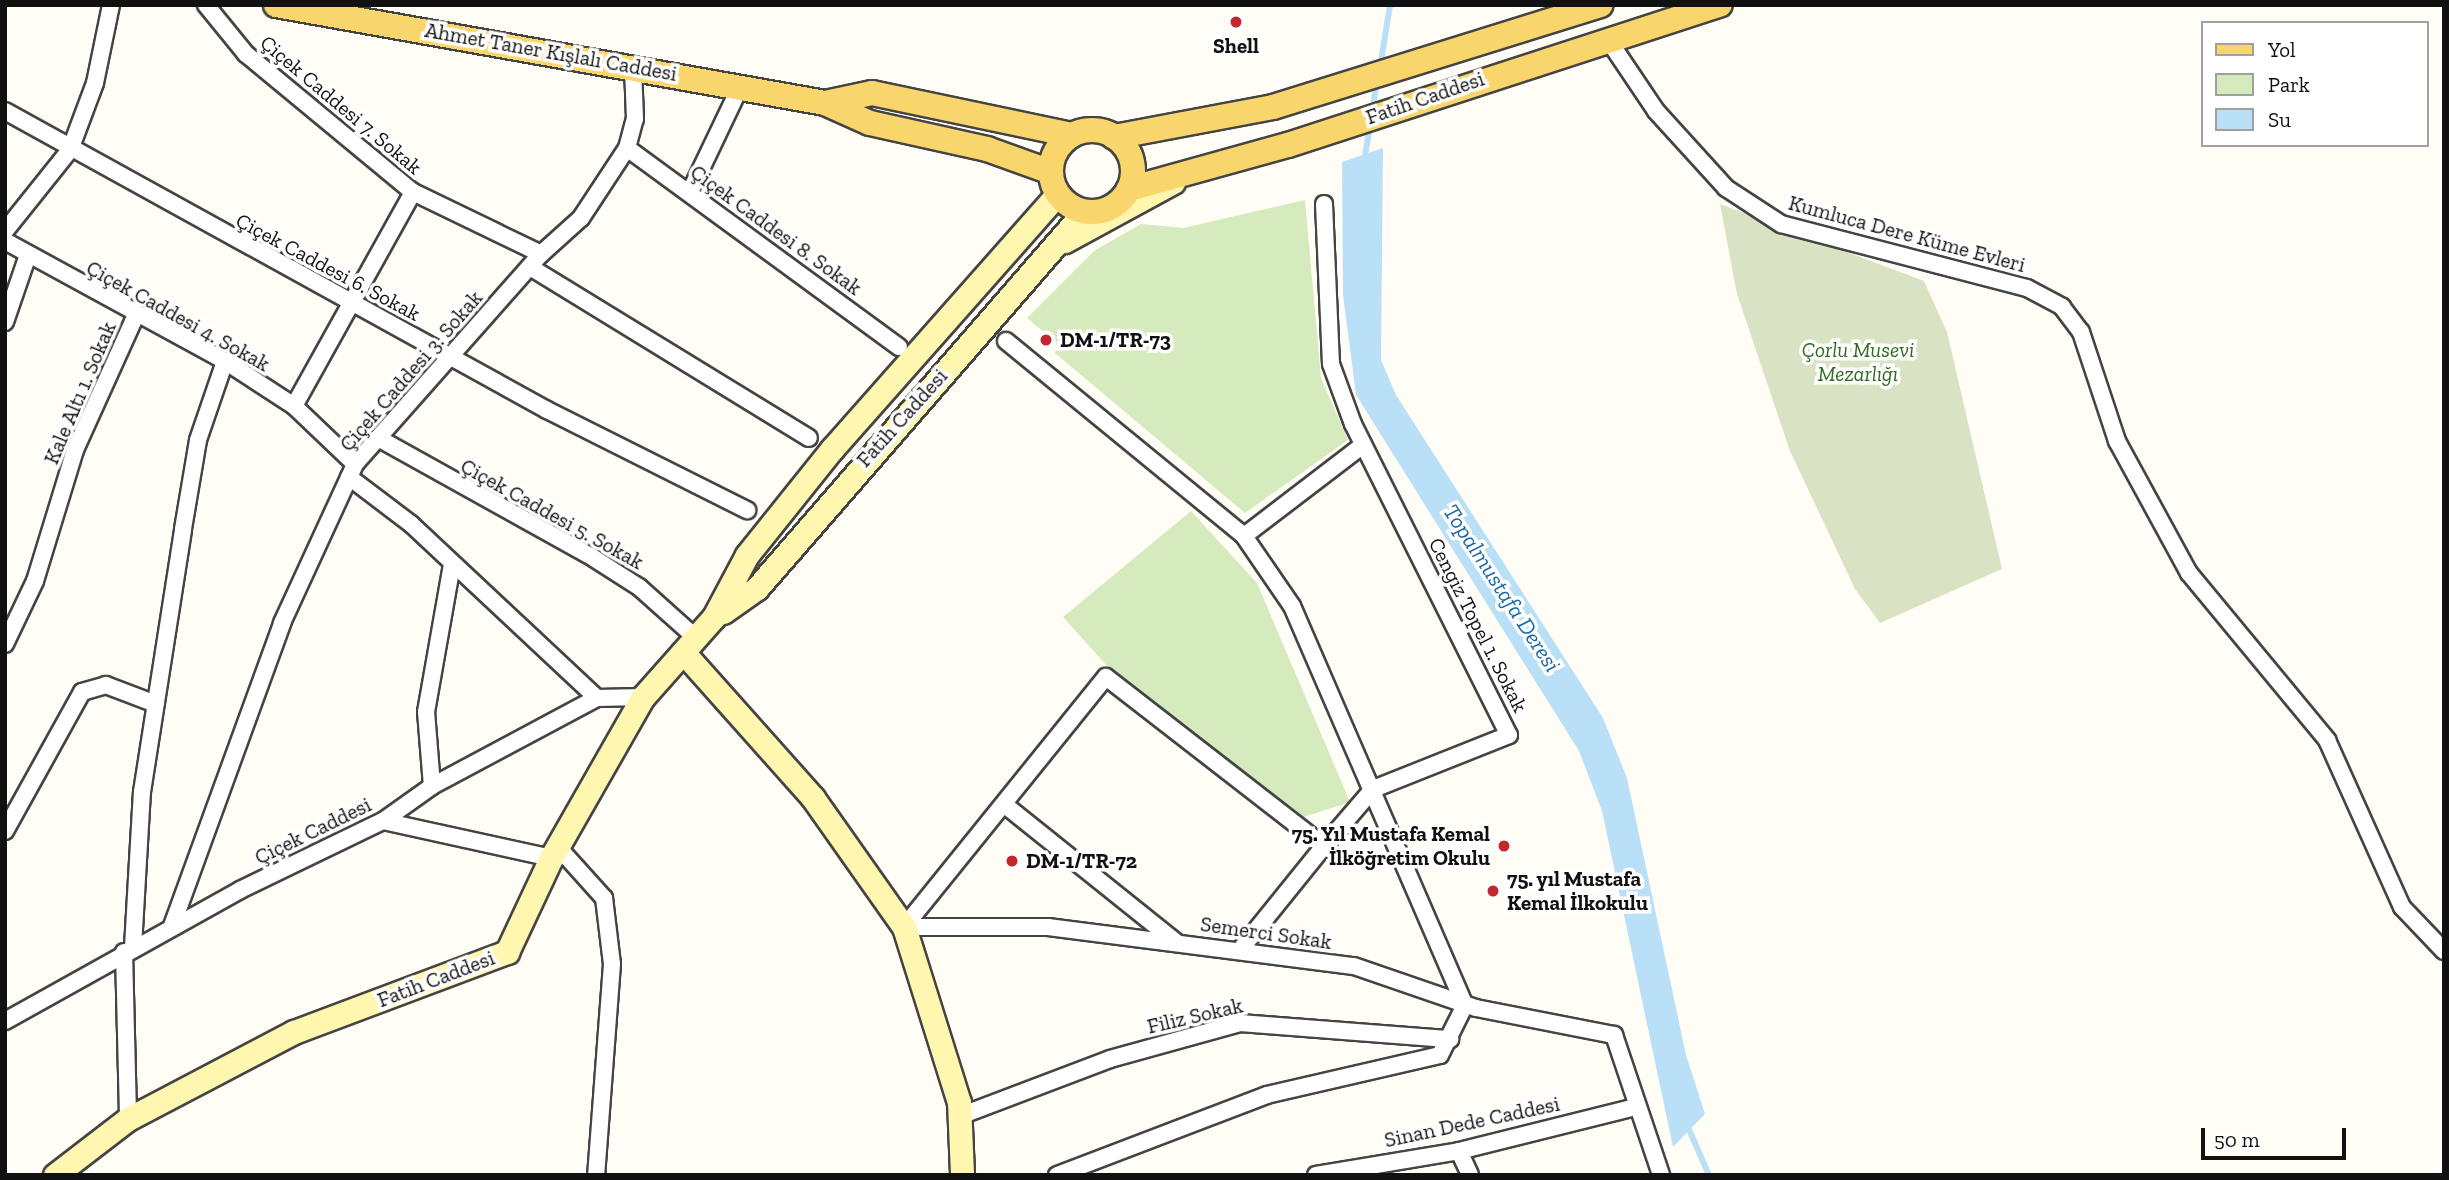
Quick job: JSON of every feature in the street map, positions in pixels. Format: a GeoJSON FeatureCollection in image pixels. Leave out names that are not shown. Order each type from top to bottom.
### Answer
{"type":"FeatureCollection","features":[{"type":"Feature","properties":{"kind":"main road","name":"Ahmet Taner Kışlalı Caddesi"},"geometry":{"type":"LineString","coordinates":[[276,5],[740,85],[825,103]]}},
{"type":"Feature","properties":{"kind":"main road","name":"Fatih Caddesi"},"geometry":{"type":"LineString","coordinates":[[1114,137],[1273,107],[1436,56],[1561,11],[1601,5]]}},
{"type":"Feature","properties":{"kind":"main road","name":"Fatih Caddesi"},"geometry":{"type":"LineString","coordinates":[[1129,189],[1179,178],[1288,145],[1607,38],[1720,5]]}},
{"type":"Feature","properties":{"kind":"main road"},"geometry":{"type":"LineString","coordinates":[[872,93],[1071,135],[1098,130],[1114,137],[1133,167],[1129,189],[1105,211],[1084,212],[1054,184],[987,149],[870,123],[825,103],[872,93]]}},
{"type":"Feature","properties":{"kind":"main road"},"geometry":{"type":"LineString","coordinates":[[1054,184],[1054,154],[1071,135]]}},
{"type":"Feature","properties":{"kind":"main road"},"geometry":{"type":"LineString","coordinates":[[1052,247],[1179,178]]}},
{"type":"Feature","properties":{"kind":"main road","name":"Fatih Caddesi"},"geometry":{"type":"LineString","coordinates":[[55,1175],[128,1119],[294,1032],[507,952],[554,852],[643,698],[714,617],[747,555],[951,313],[1054,184]]}},
{"type":"Feature","properties":{"kind":"main road","name":"Fatih Caddesi"},"geometry":{"type":"LineString","coordinates":[[714,617],[757,588],[1084,212]]}},
{"type":"Feature","properties":{"kind":"main road"},"geometry":{"type":"LineString","coordinates":[[690,645],[813,798],[904,927],[960,1116],[962,1175]]}},
{"type":"Feature","properties":{"kind":"street"},"geometry":{"type":"LineString","coordinates":[[5,231],[70,150],[95,83],[111,5]]}},
{"type":"Feature","properties":{"kind":"street","name":"Çiçek Caddesi 7. Sokak"},"geometry":{"type":"LineString","coordinates":[[206,5],[246,54],[414,192],[541,254]]}},
{"type":"Feature","properties":{"kind":"street","name":"Kumluca Dere Küme Evleri"},"geometry":{"type":"LineString","coordinates":[[1607,38],[1656,111],[1726,188],[1781,224],[2026,288],[2062,307],[2081,332],[2118,441],[2189,573],[2327,740],[2402,907],[2444,951]]}},
{"type":"Feature","properties":{"kind":"street","name":"Çiçek Caddesi 3. Sokak"},"geometry":{"type":"LineString","coordinates":[[172,926],[282,623],[352,471],[541,254],[581,218],[627,148],[635,119],[633,66]]}},
{"type":"Feature","properties":{"kind":"street"},"geometry":{"type":"LineString","coordinates":[[690,192],[740,85]]}},
{"type":"Feature","properties":{"kind":"street","name":"Çiçek Caddesi 6. Sokak"},"geometry":{"type":"LineString","coordinates":[[5,111],[70,150],[451,357],[747,510]]}},
{"type":"Feature","properties":{"kind":"street","name":"Çiçek Caddesi 8. Sokak"},"geometry":{"type":"LineString","coordinates":[[627,148],[899,347]]}},
{"type":"Feature","properties":{"kind":"street"},"geometry":{"type":"LineString","coordinates":[[295,406],[356,304],[414,192]]}},
{"type":"Feature","properties":{"kind":"street","name":"Cengiz Topel 1. Sokak"},"geometry":{"type":"LineString","coordinates":[[1240,950],[1373,789],[1509,735],[1363,445],[1331,364],[1324,204]]}},
{"type":"Feature","properties":{"kind":"street","name":"Çiçek Caddesi 4. Sokak"},"geometry":{"type":"LineString","coordinates":[[5,241],[135,317],[225,361],[295,406],[352,471],[597,698]]}},
{"type":"Feature","properties":{"kind":"street"},"geometry":{"type":"LineString","coordinates":[[5,322],[28,255]]}},
{"type":"Feature","properties":{"kind":"street"},"geometry":{"type":"LineString","coordinates":[[530,267],[809,438]]}},
{"type":"Feature","properties":{"kind":"street","name":"Kale Altı 1. Sokak"},"geometry":{"type":"LineString","coordinates":[[5,643],[35,581],[75,450],[135,317]]}},
{"type":"Feature","properties":{"kind":"street"},"geometry":{"type":"LineString","coordinates":[[1006,341],[1244,537],[1292,606],[1465,1005],[1450,1040],[1440,1055],[1425,1061],[1267,1095],[1057,1175]]}},
{"type":"Feature","properties":{"kind":"street"},"geometry":{"type":"LineString","coordinates":[[128,1119],[128,949],[142,792],[198,440],[225,361]]}},
{"type":"Feature","properties":{"kind":"street","name":"Çiçek Caddesi 5. Sokak"},"geometry":{"type":"LineString","coordinates":[[378,438],[595,559],[639,587],[690,645]]}},
{"type":"Feature","properties":{"kind":"street"},"geometry":{"type":"LineString","coordinates":[[1244,537],[1363,445]]}},
{"type":"Feature","properties":{"kind":"street"},"geometry":{"type":"LineString","coordinates":[[432,786],[426,712],[453,565]]}},
{"type":"Feature","properties":{"kind":"street"},"geometry":{"type":"LineString","coordinates":[[904,927],[1006,806],[1106,677],[1324,846]]}},
{"type":"Feature","properties":{"kind":"street"},"geometry":{"type":"LineString","coordinates":[[5,831],[72,703],[88,686],[106,685],[156,704]]}},
{"type":"Feature","properties":{"kind":"street","name":"Çiçek Caddesi"},"geometry":{"type":"LineString","coordinates":[[5,1021],[128,949],[383,821],[432,786],[597,698],[643,698]]}},
{"type":"Feature","properties":{"kind":"street"},"geometry":{"type":"LineString","coordinates":[[1006,806],[1177,943]]}},
{"type":"Feature","properties":{"kind":"street"},"geometry":{"type":"LineString","coordinates":[[383,821],[554,852],[604,898],[612,964],[596,1175]]}},
{"type":"Feature","properties":{"kind":"street","name":"Semerci Sokak"},"geometry":{"type":"LineString","coordinates":[[904,927],[1048,928],[1354,966],[1465,1005],[1614,1035],[1636,1107]]}},
{"type":"Feature","properties":{"kind":"street","name":"Filiz Sokak"},"geometry":{"type":"LineString","coordinates":[[960,1116],[1110,1059],[1240,1023],[1450,1040]]}},
{"type":"Feature","properties":{"kind":"street"},"geometry":{"type":"LineString","coordinates":[[1636,1107],[1661,1175]]}},
{"type":"Feature","properties":{"kind":"street","name":"Sinan Dede Caddesi"},"geometry":{"type":"LineString","coordinates":[[1319,1174],[1459,1151],[1636,1107]]}},
{"type":"Feature","properties":{"kind":"street"},"geometry":{"type":"LineString","coordinates":[[1459,1151],[1470,1175]]}},
{"type":"Feature","properties":{"kind":"green space"},"geometry":{"type":"Polygon","coordinates":[[[1305,200],[1321,378],[1348,440],[1245,513],[1055,353],[1059,345],[1027,318],[1094,251],[1141,224],[1183,228],[1305,200]]]}},
{"type":"Feature","properties":{"kind":"green space","name":"Çorlu Musevi Mezarlığı"},"geometry":{"type":"Polygon","coordinates":[[[1720,204],[1924,281],[1947,332],[2002,569],[1880,623],[1855,589],[1790,451],[1737,294],[1720,204]]]}},
{"type":"Feature","properties":{"kind":"green space"},"geometry":{"type":"Polygon","coordinates":[[[1191,511],[1257,583],[1350,802],[1304,817],[1107,666],[1063,617],[1191,511]]]}},
{"type":"Feature","properties":{"kind":"water"},"geometry":{"type":"Polygon","coordinates":[[[1383,148],[1381,360],[1396,395],[1603,718],[1627,778],[1686,1055],[1705,1114],[1673,1147],[1602,811],[1579,751],[1356,395],[1343,295],[1342,162],[1383,148]]]}},
{"type":"Feature","properties":{"kind":"waterway","name":"Topalmustafa Deresi"},"geometry":{"type":"LineString","coordinates":[[1380,68],[1390,5]]}},
{"type":"Feature","properties":{"kind":"waterway","name":"Topalmustafa Deresi"},"geometry":{"type":"LineString","coordinates":[[1372,112],[1377,82]]}},
{"type":"Feature","properties":{"kind":"waterway","name":"Topalmustafa Deresi"},"geometry":{"type":"LineString","coordinates":[[1364,161],[1370,127]]}},
{"type":"Feature","properties":{"kind":"waterway","name":"Topalmustafa Deresi"},"geometry":{"type":"LineString","coordinates":[[1687,1125],[1709,1175]]}},
{"type":"Feature","properties":{"kind":"place","name":"Shell"},"geometry":{"type":"Point","coordinates":[1236,22]}},
{"type":"Feature","properties":{"kind":"place","name":"DM-1/TR-73"},"geometry":{"type":"Point","coordinates":[1046,340]}},
{"type":"Feature","properties":{"kind":"place","name":"75. Yıl Mustafa Kemal İlköğretim Okulu"},"geometry":{"type":"Point","coordinates":[1504,846]}},
{"type":"Feature","properties":{"kind":"place","name":"DM-1/TR-72"},"geometry":{"type":"Point","coordinates":[1012,861]}},
{"type":"Feature","properties":{"kind":"place","name":"75. yıl Mustafa Kemal İlkokulu"},"geometry":{"type":"Point","coordinates":[1493,891]}}]}
